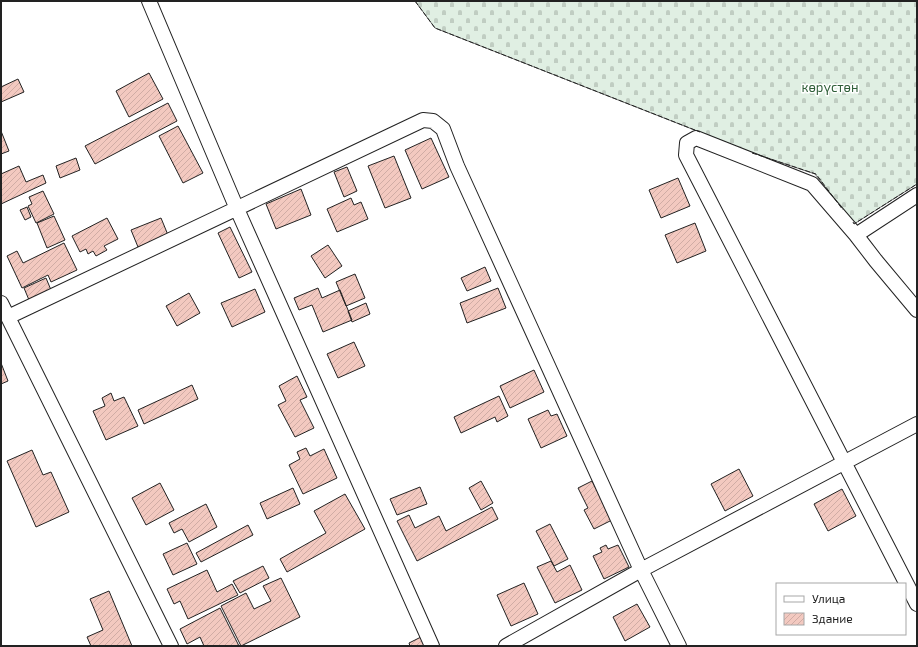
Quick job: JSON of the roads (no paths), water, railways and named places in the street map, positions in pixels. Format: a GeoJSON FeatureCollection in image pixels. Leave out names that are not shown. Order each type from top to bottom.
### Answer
{"type":"FeatureCollection","features":[{"type":"Feature","properties":{"kind":"street"},"geometry":{"type":"LineString","coordinates":[[149,1],[237,209],[432,646]]}},
{"type":"Feature","properties":{"kind":"street"},"geometry":{"type":"LineString","coordinates":[[8,317],[423,120],[433,121],[443,129],[457,166],[641,570],[679,646]]}},
{"type":"Feature","properties":{"kind":"street"},"geometry":{"type":"LineString","coordinates":[[917,310],[812,184],[696,138],[687,143],[686,155],[917,604]]}},
{"type":"Feature","properties":{"kind":"street"},"geometry":{"type":"LineString","coordinates":[[856,235],[917,196]]}},
{"type":"Feature","properties":{"kind":"street"},"geometry":{"type":"LineString","coordinates":[[1,303],[171,646]]}},
{"type":"Feature","properties":{"kind":"street"},"geometry":{"type":"LineString","coordinates":[[506,646],[641,570],[917,424]]}},
{"type":"Feature","properties":{"kind":"park label","name":"көрүстөн"},"geometry":{"type":"Point","coordinates":[830,87]}}]}
